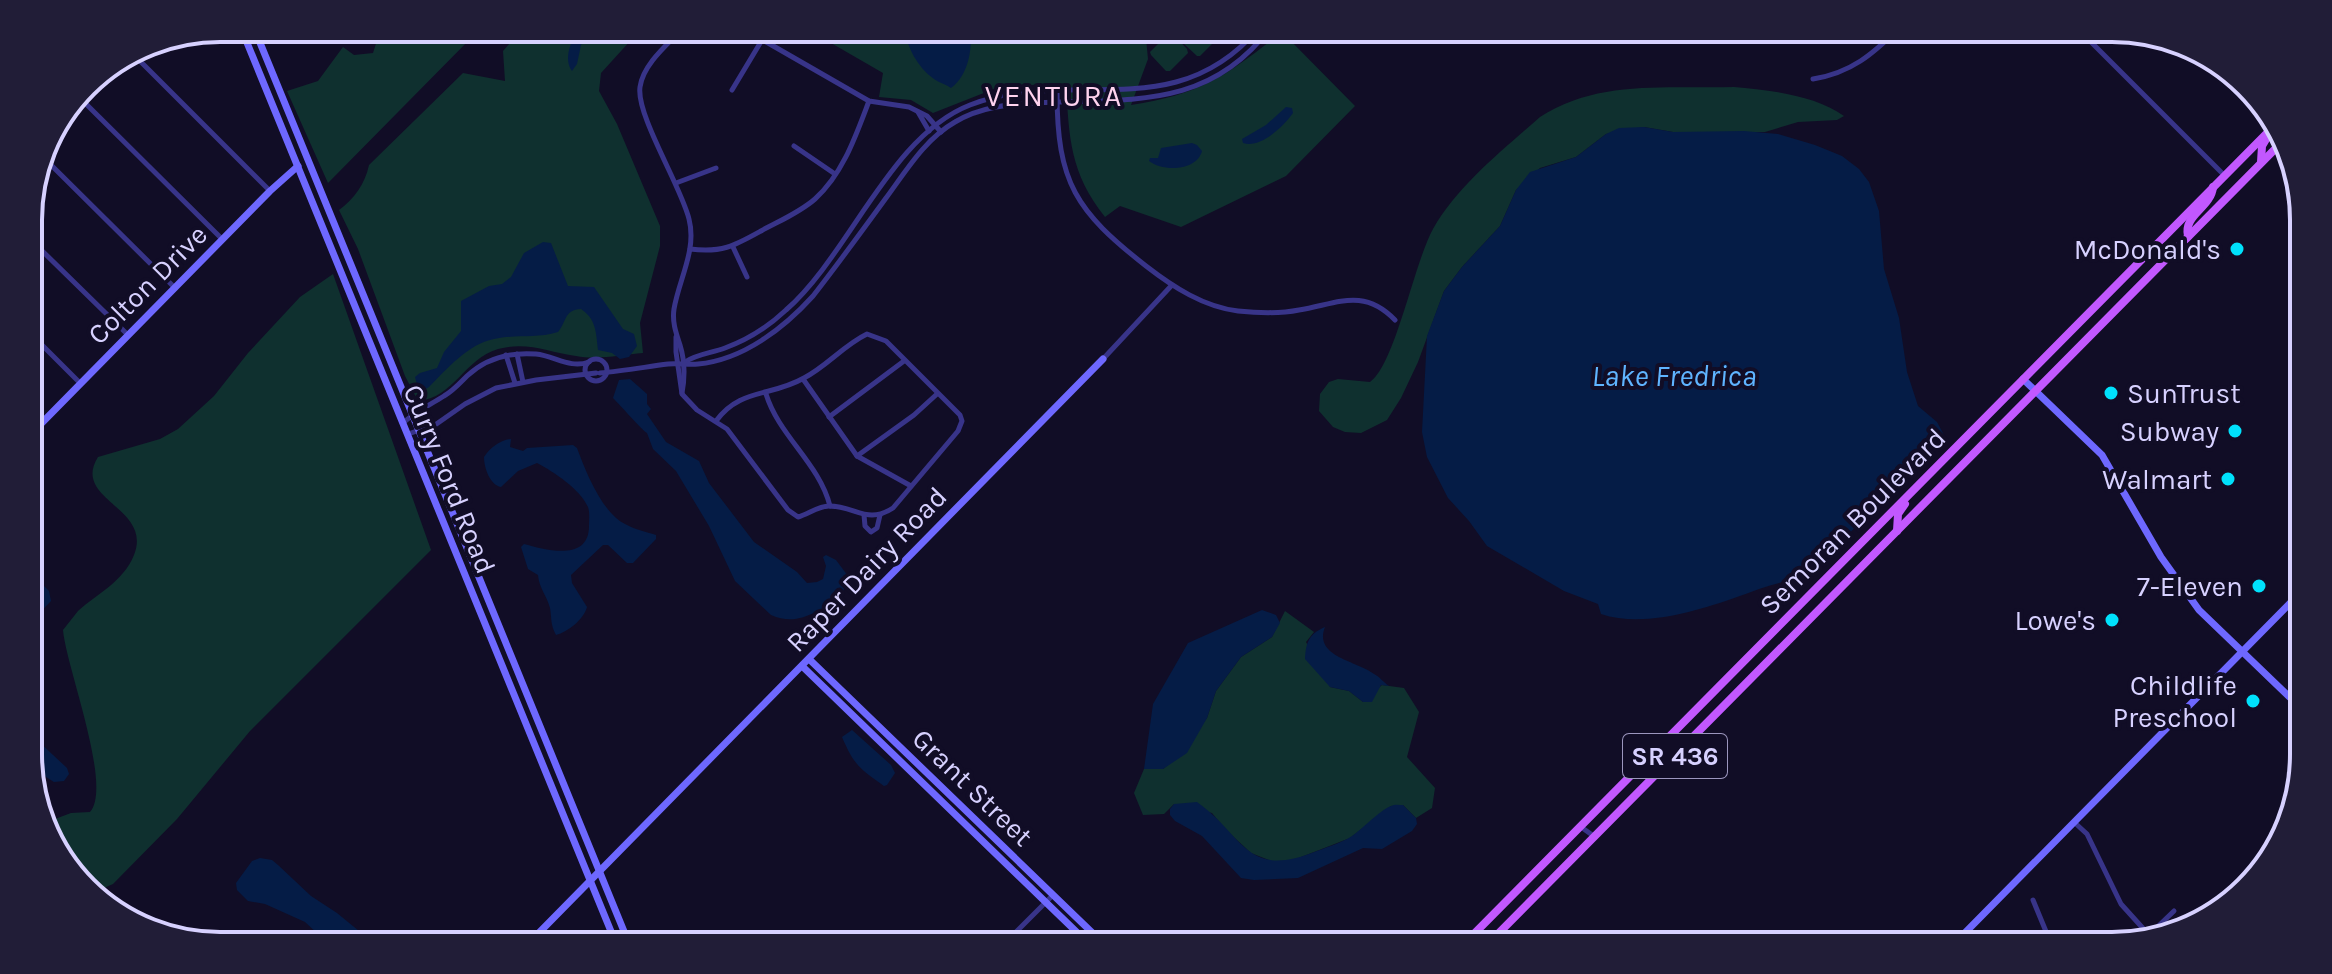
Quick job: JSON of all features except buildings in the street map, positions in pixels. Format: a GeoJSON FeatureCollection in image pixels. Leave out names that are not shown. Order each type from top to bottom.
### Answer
{"type":"FeatureCollection","features":[{"type":"Feature","properties":{"kind":"main road","name":"Semoran Boulevard"},"geometry":{"type":"LineString","coordinates":[[1476,932],[2267,133]]}},
{"type":"Feature","properties":{"kind":"main road"},"geometry":{"type":"LineString","coordinates":[[2261,162],[2262,146],[2268,135]]}},
{"type":"Feature","properties":{"kind":"main road","name":"Semoran Boulevard"},"geometry":{"type":"LineString","coordinates":[[1500,932],[2275,149]]}},
{"type":"Feature","properties":{"kind":"main road"},"geometry":{"type":"LineString","coordinates":[[2188,236],[2186,228],[2189,220],[2212,197],[2213,187]]}},
{"type":"Feature","properties":{"kind":"main road"},"geometry":{"type":"LineString","coordinates":[[1897,531],[1898,514],[1916,487]]}},
{"type":"Feature","properties":{"kind":"street","name":"Curry Ford Road"},"geometry":{"type":"LineString","coordinates":[[247,42],[611,932]]}},
{"type":"Feature","properties":{"kind":"street","name":"Curry Ford Road"},"geometry":{"type":"LineString","coordinates":[[260,42],[624,932]]}},
{"type":"Feature","properties":{"kind":"street"},"geometry":{"type":"LineString","coordinates":[[670,42],[648,67],[640,87],[643,109],[689,218],[690,249],[674,309],[682,394],[697,410],[716,421],[736,439],[793,515],[798,517],[830,506],[864,515],[880,515],[893,508],[958,431],[962,421],[960,415],[886,341],[867,334],[803,379],[766,394],[738,400],[727,407],[716,421]]}},
{"type":"Feature","properties":{"kind":"street"},"geometry":{"type":"LineString","coordinates":[[732,90],[761,42]]}},
{"type":"Feature","properties":{"kind":"street"},"geometry":{"type":"LineString","coordinates":[[766,42],[869,101],[918,111],[941,132]]}},
{"type":"Feature","properties":{"kind":"street"},"geometry":{"type":"LineString","coordinates":[[680,363],[746,339],[786,311],[821,272],[879,192],[935,124],[970,105],[994,97],[1137,90],[1188,80],[1226,59],[1244,42]]}},
{"type":"Feature","properties":{"kind":"street"},"geometry":{"type":"LineString","coordinates":[[408,434],[450,417],[479,396],[515,383],[680,363],[701,364],[751,347],[796,314],[827,278],[911,163],[941,132],[969,115],[995,106],[1146,99],[1194,87],[1236,62],[1256,42]]}},
{"type":"Feature","properties":{"kind":"street"},"geometry":{"type":"LineString","coordinates":[[1813,79],[1831,76],[1860,64],[1884,42]]}},
{"type":"Feature","properties":{"kind":"street"},"geometry":{"type":"LineString","coordinates":[[2091,42],[2225,176]]}},
{"type":"Feature","properties":{"kind":"street"},"geometry":{"type":"LineString","coordinates":[[251,51],[260,62],[297,152],[306,154]]}},
{"type":"Feature","properties":{"kind":"street"},"geometry":{"type":"LineString","coordinates":[[140,61],[270,191]]}},
{"type":"Feature","properties":{"kind":"street"},"geometry":{"type":"LineString","coordinates":[[1057,92],[1059,148],[1076,195],[1103,231],[1172,285],[1225,309],[1283,313],[1354,299],[1382,309],[1395,320]]}},
{"type":"Feature","properties":{"kind":"street"},"geometry":{"type":"LineString","coordinates":[[690,249],[718,251],[733,247],[816,199],[848,153],[869,101]]}},
{"type":"Feature","properties":{"kind":"street"},"geometry":{"type":"LineString","coordinates":[[86,104],[222,239]]}},
{"type":"Feature","properties":{"kind":"street"},"geometry":{"type":"LineString","coordinates":[[918,111],[934,138]]}},
{"type":"Feature","properties":{"kind":"street"},"geometry":{"type":"LineString","coordinates":[[794,146],[835,174]]}},
{"type":"Feature","properties":{"kind":"street"},"geometry":{"type":"LineString","coordinates":[[51,165],[175,288]]}},
{"type":"Feature","properties":{"kind":"street"},"geometry":{"type":"LineString","coordinates":[[298,166],[310,176],[352,277],[361,287]]}},
{"type":"Feature","properties":{"kind":"street","name":"Colton Drive"},"geometry":{"type":"LineString","coordinates":[[42,420],[298,166]]}},
{"type":"Feature","properties":{"kind":"street"},"geometry":{"type":"LineString","coordinates":[[675,183],[716,168]]}},
{"type":"Feature","properties":{"kind":"street"},"geometry":{"type":"LineString","coordinates":[[879,192],[886,198]]}},
{"type":"Feature","properties":{"kind":"street"},"geometry":{"type":"LineString","coordinates":[[733,247],[747,277]]}},
{"type":"Feature","properties":{"kind":"street"},"geometry":{"type":"LineString","coordinates":[[42,251],[128,335]]}},
{"type":"Feature","properties":{"kind":"street","name":"Raper Dairy Road"},"geometry":{"type":"LineString","coordinates":[[540,932],[1172,285]]}},
{"type":"Feature","properties":{"kind":"street"},"geometry":{"type":"LineString","coordinates":[[42,345],[80,383]]}},
{"type":"Feature","properties":{"kind":"street"},"geometry":{"type":"LineString","coordinates":[[517,354],[523,382]]}},
{"type":"Feature","properties":{"kind":"street"},"geometry":{"type":"LineString","coordinates":[[403,423],[412,414],[446,396],[478,367],[506,355],[539,354],[575,365],[599,359],[602,371],[598,380],[591,379],[587,374],[589,362]]}},
{"type":"Feature","properties":{"kind":"street"},"geometry":{"type":"LineString","coordinates":[[506,355],[515,383]]}},
{"type":"Feature","properties":{"kind":"street"},"geometry":{"type":"LineString","coordinates":[[829,417],[904,361]]}},
{"type":"Feature","properties":{"kind":"street"},"geometry":{"type":"LineString","coordinates":[[803,379],[857,456],[911,486]]}},
{"type":"Feature","properties":{"kind":"street"},"geometry":{"type":"LineString","coordinates":[[2023,379],[2102,455],[2179,584],[2199,610],[2290,697]]}},
{"type":"Feature","properties":{"kind":"street"},"geometry":{"type":"LineString","coordinates":[[766,394],[773,413],[823,483],[830,506]]}},
{"type":"Feature","properties":{"kind":"street"},"geometry":{"type":"LineString","coordinates":[[857,456],[914,415],[937,394]]}},
{"type":"Feature","properties":{"kind":"street"},"geometry":{"type":"LineString","coordinates":[[864,515],[865,526],[871,532],[877,528],[880,515]]}},
{"type":"Feature","properties":{"kind":"street"},"geometry":{"type":"LineString","coordinates":[[477,604],[488,599]]}},
{"type":"Feature","properties":{"kind":"street"},"geometry":{"type":"LineString","coordinates":[[1806,599],[1818,611]]}},
{"type":"Feature","properties":{"kind":"street"},"geometry":{"type":"LineString","coordinates":[[1966,932],[2290,603]]}},
{"type":"Feature","properties":{"kind":"street","name":"Grant Street"},"geometry":{"type":"LineString","coordinates":[[809,659],[1089,932]]}},
{"type":"Feature","properties":{"kind":"street","name":"Grant Street"},"geometry":{"type":"LineString","coordinates":[[802,666],[1076,932]]}},
{"type":"Feature","properties":{"kind":"street"},"geometry":{"type":"LineString","coordinates":[[512,689],[522,700],[537,738],[547,742]]}},
{"type":"Feature","properties":{"kind":"street"},"geometry":{"type":"LineString","coordinates":[[542,762],[551,766],[581,825]]}},
{"type":"Feature","properties":{"kind":"street"},"geometry":{"type":"LineString","coordinates":[[2075,823],[2087,834],[2121,904],[2143,930]]}},
{"type":"Feature","properties":{"kind":"street"},"geometry":{"type":"LineString","coordinates":[[1581,827],[1595,837]]}},
{"type":"Feature","properties":{"kind":"street"},"geometry":{"type":"LineString","coordinates":[[996,854],[1003,846]]}},
{"type":"Feature","properties":{"kind":"street"},"geometry":{"type":"LineString","coordinates":[[1016,932],[1053,895]]}},
{"type":"Feature","properties":{"kind":"street"},"geometry":{"type":"LineString","coordinates":[[2033,900],[2046,932]]}},
{"type":"Feature","properties":{"kind":"street"},"geometry":{"type":"LineString","coordinates":[[2159,926],[2174,911]]}},
{"type":"Feature","properties":{"kind":"green space"},"geometry":{"type":"Polygon","coordinates":[[[377,42],[467,42],[328,183],[287,91],[318,81],[343,47],[354,55],[373,53],[377,42]]]}},
{"type":"Feature","properties":{"kind":"green space"},"geometry":{"type":"Polygon","coordinates":[[[511,42],[629,42],[601,73],[599,91],[617,124],[660,226],[660,246],[640,323],[643,353],[592,358],[528,347],[498,349],[476,361],[441,393],[418,401],[405,376],[358,249],[339,210],[358,190],[369,165],[463,73],[505,81],[503,51],[511,42]]]}},
{"type":"Feature","properties":{"kind":"green space"},"geometry":{"type":"Polygon","coordinates":[[[829,42],[1146,42],[1148,59],[1131,105],[1196,88],[1229,71],[1269,42],[1292,42],[1355,106],[1286,176],[1181,227],[1120,206],[1105,217],[1093,201],[1078,170],[1068,121],[1066,84],[994,89],[933,113],[911,100],[879,97],[883,73],[829,42]]]}},
{"type":"Feature","properties":{"kind":"green space"},"geometry":{"type":"Polygon","coordinates":[[[1160,42],[1180,42],[1188,53],[1170,71],[1166,71],[1150,52],[1160,42]]]}},
{"type":"Feature","properties":{"kind":"green space"},"geometry":{"type":"Polygon","coordinates":[[[1182,42],[1214,42],[1200,56],[1182,42]]]}},
{"type":"Feature","properties":{"kind":"green space"},"geometry":{"type":"Polygon","coordinates":[[[1734,87],[1806,98],[1844,116],[1837,120],[1798,122],[1765,132],[1673,132],[1644,127],[1606,134],[1576,157],[1540,168],[1516,190],[1500,226],[1444,291],[1418,362],[1387,420],[1361,433],[1345,432],[1333,427],[1319,411],[1320,394],[1329,382],[1338,379],[1370,382],[1379,372],[1396,335],[1426,245],[1443,213],[1496,155],[1540,117],[1562,105],[1609,91],[1734,87]]]}},
{"type":"Feature","properties":{"kind":"green space"},"geometry":{"type":"Polygon","coordinates":[[[333,274],[431,550],[250,731],[177,819],[113,884],[103,888],[72,853],[54,819],[71,813],[90,812],[96,798],[92,753],[63,630],[78,611],[123,573],[134,555],[137,539],[133,525],[95,484],[93,472],[98,457],[160,439],[178,429],[214,396],[248,353],[300,297],[333,274]]]}},
{"type":"Feature","properties":{"kind":"green space"},"geometry":{"type":"Polygon","coordinates":[[[1285,611],[1314,632],[1306,642],[1330,687],[1349,691],[1363,702],[1382,685],[1404,688],[1419,712],[1407,757],[1435,788],[1432,808],[1416,818],[1403,805],[1391,806],[1350,838],[1291,861],[1274,862],[1251,853],[1212,813],[1174,804],[1164,814],[1143,815],[1134,793],[1144,769],[1163,769],[1171,762],[1207,718],[1216,691],[1241,657],[1272,637],[1285,611]]]}},
{"type":"Feature","properties":{"kind":"water"},"geometry":{"type":"Polygon","coordinates":[[[572,42],[583,42],[572,71],[568,61],[572,42]]]}},
{"type":"Feature","properties":{"kind":"water"},"geometry":{"type":"Polygon","coordinates":[[[908,42],[971,42],[962,76],[951,88],[928,74],[908,42]]]}},
{"type":"Feature","properties":{"kind":"water"},"geometry":{"type":"Polygon","coordinates":[[[1286,107],[1292,108],[1293,113],[1277,130],[1257,143],[1243,143],[1242,139],[1266,125],[1286,107]]]}},
{"type":"Feature","properties":{"kind":"water","name":"Lake Fredrica"},"geometry":{"type":"Polygon","coordinates":[[[1644,127],[1673,132],[1778,134],[1842,156],[1859,169],[1869,182],[1879,211],[1884,269],[1899,318],[1907,372],[1918,406],[1937,422],[1945,437],[1804,579],[1770,585],[1670,616],[1634,619],[1601,614],[1598,604],[1564,591],[1487,546],[1448,498],[1427,457],[1422,432],[1427,336],[1444,291],[1500,226],[1516,190],[1530,172],[1576,157],[1606,134],[1619,128],[1644,127]]]}},
{"type":"Feature","properties":{"kind":"water"},"geometry":{"type":"Polygon","coordinates":[[[1192,143],[1202,151],[1194,163],[1187,166],[1162,167],[1149,161],[1150,158],[1158,158],[1161,148],[1192,143]]]}},
{"type":"Feature","properties":{"kind":"water"},"geometry":{"type":"Polygon","coordinates":[[[543,242],[551,243],[568,286],[594,287],[623,329],[634,334],[637,346],[629,357],[620,359],[612,353],[598,350],[592,322],[581,309],[569,314],[558,332],[502,338],[475,346],[429,387],[424,390],[418,388],[415,377],[437,368],[444,352],[461,331],[461,301],[489,286],[502,284],[511,277],[524,253],[543,242]]]}},
{"type":"Feature","properties":{"kind":"water"},"geometry":{"type":"Polygon","coordinates":[[[630,379],[647,394],[647,404],[651,409],[647,414],[666,442],[699,461],[709,483],[754,542],[797,572],[807,583],[823,579],[826,566],[823,557],[826,555],[836,560],[848,576],[841,600],[800,618],[781,618],[771,615],[735,581],[709,526],[676,471],[653,449],[647,433],[613,398],[619,380],[630,379]]]}},
{"type":"Feature","properties":{"kind":"water"},"geometry":{"type":"Polygon","coordinates":[[[511,439],[510,447],[523,451],[527,448],[573,445],[609,511],[625,524],[656,535],[656,539],[633,563],[627,563],[608,545],[603,545],[571,575],[572,583],[587,607],[575,624],[556,635],[538,575],[528,569],[521,547],[524,544],[565,551],[582,545],[587,537],[589,509],[573,488],[537,463],[518,471],[501,487],[497,486],[486,471],[484,457],[496,445],[511,439]]]}},
{"type":"Feature","properties":{"kind":"water"},"geometry":{"type":"Polygon","coordinates":[[[42,584],[49,591],[51,601],[42,610],[42,584]]]}},
{"type":"Feature","properties":{"kind":"water"},"geometry":{"type":"Polygon","coordinates":[[[1262,610],[1276,615],[1280,623],[1272,637],[1241,657],[1216,691],[1207,718],[1187,753],[1163,769],[1144,769],[1153,704],[1188,643],[1262,610]]]}},
{"type":"Feature","properties":{"kind":"water"},"geometry":{"type":"Polygon","coordinates":[[[1325,627],[1323,637],[1331,652],[1367,669],[1389,686],[1381,685],[1372,702],[1363,702],[1349,691],[1330,687],[1305,659],[1309,639],[1325,627]]]}},
{"type":"Feature","properties":{"kind":"water"},"geometry":{"type":"Polygon","coordinates":[[[852,730],[891,765],[895,773],[887,785],[869,775],[850,754],[842,737],[852,730]]]}},
{"type":"Feature","properties":{"kind":"water"},"geometry":{"type":"Polygon","coordinates":[[[42,745],[67,768],[69,774],[64,781],[54,782],[44,775],[42,745]]]}},
{"type":"Feature","properties":{"kind":"water"},"geometry":{"type":"Polygon","coordinates":[[[1197,802],[1248,850],[1275,860],[1293,859],[1342,841],[1392,805],[1403,805],[1416,818],[1417,824],[1412,831],[1382,849],[1363,848],[1298,878],[1254,880],[1241,878],[1202,836],[1170,815],[1174,804],[1197,802]]]}},
{"type":"Feature","properties":{"kind":"water"},"geometry":{"type":"Polygon","coordinates":[[[260,858],[272,860],[311,896],[360,932],[316,932],[305,922],[265,904],[248,901],[237,890],[236,883],[252,861],[260,858]]]}},
{"type":"Feature","properties":{"kind":"place","name":"McDonald's"},"geometry":{"type":"Point","coordinates":[2237,249]}},
{"type":"Feature","properties":{"kind":"place","name":"SunTrust"},"geometry":{"type":"Point","coordinates":[2111,393]}},
{"type":"Feature","properties":{"kind":"place","name":"Subway"},"geometry":{"type":"Point","coordinates":[2235,431]}},
{"type":"Feature","properties":{"kind":"place","name":"Walmart"},"geometry":{"type":"Point","coordinates":[2228,479]}},
{"type":"Feature","properties":{"kind":"place","name":"7-Eleven"},"geometry":{"type":"Point","coordinates":[2259,586]}},
{"type":"Feature","properties":{"kind":"place","name":"Lowe's"},"geometry":{"type":"Point","coordinates":[2112,620]}},
{"type":"Feature","properties":{"kind":"place","name":"Childlife Preschool"},"geometry":{"type":"Point","coordinates":[2253,701]}},
{"type":"Feature","properties":{"kind":"district","name":"VENTURA"},"geometry":{"type":"Point","coordinates":[1054,96]}}]}
